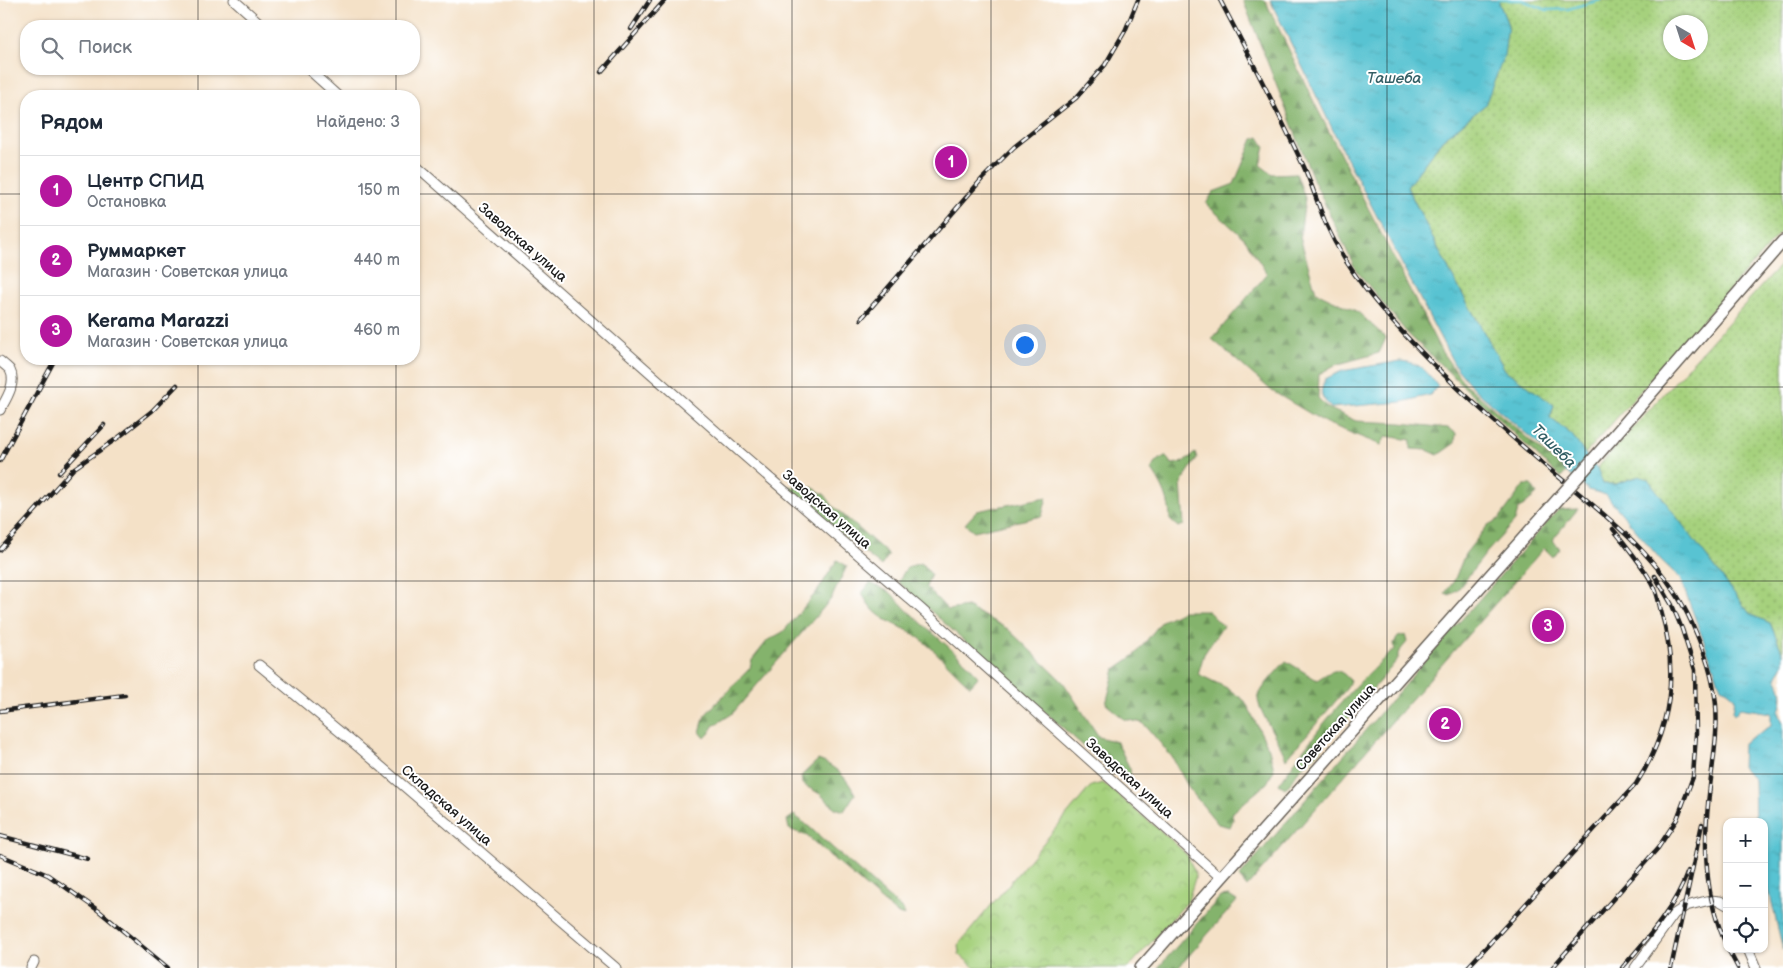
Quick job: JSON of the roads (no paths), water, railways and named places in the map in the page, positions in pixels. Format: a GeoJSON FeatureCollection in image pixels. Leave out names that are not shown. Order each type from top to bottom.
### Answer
{"type":"FeatureCollection","features":[{"type":"Feature","properties":{"kind":"main road","name":"Советская улица"},"geometry":{"type":"LineString","coordinates":[[1141,968],[1613,437],[1783,241]]}},
{"type":"Feature","properties":{"kind":"street"},"geometry":{"type":"LineString","coordinates":[[234,0],[256,20]]}},
{"type":"Feature","properties":{"kind":"street"},"geometry":{"type":"LineString","coordinates":[[315,75],[331,90]]}},
{"type":"Feature","properties":{"kind":"street","name":"Заводская улица"},"geometry":{"type":"LineString","coordinates":[[420,169],[742,454],[920,608],[1220,878]]}},
{"type":"Feature","properties":{"kind":"street"},"geometry":{"type":"LineString","coordinates":[[0,361],[10,370],[12,381],[9,393],[0,410]]}},
{"type":"Feature","properties":{"kind":"street","name":"Складская улица"},"geometry":{"type":"LineString","coordinates":[[259,664],[616,968]]}},
{"type":"Feature","properties":{"kind":"street"},"geometry":{"type":"LineString","coordinates":[[1635,968],[1674,914],[1686,906],[1710,900],[1723,903]]}},
{"type":"Feature","properties":{"kind":"street"},"geometry":{"type":"LineString","coordinates":[[1750,953],[1756,968]]}},
{"type":"Feature","properties":{"kind":"water","name":"Ташеба"},"geometry":{"type":"Polygon","coordinates":[[[1270,0],[1498,0],[1508,25],[1504,56],[1485,105],[1442,140],[1407,187],[1450,272],[1505,370],[1554,405],[1550,418],[1572,435],[1597,468],[1603,484],[1616,484],[1639,476],[1648,479],[1750,614],[1770,623],[1783,654],[1783,664],[1776,678],[1781,690],[1782,698],[1779,712],[1783,724],[1783,950],[1768,886],[1768,818],[1755,818],[1754,780],[1742,767],[1743,743],[1771,726],[1771,713],[1740,708],[1734,715],[1735,699],[1728,690],[1721,687],[1680,578],[1661,560],[1606,495],[1589,490],[1566,472],[1558,461],[1474,389],[1455,366],[1343,151],[1270,0]]]}},
{"type":"Feature","properties":{"kind":"water"},"geometry":{"type":"Polygon","coordinates":[[[1400,361],[1422,368],[1438,387],[1430,395],[1402,402],[1331,408],[1323,398],[1322,388],[1325,379],[1342,371],[1400,361]]]}},
{"type":"Feature","properties":{"kind":"waterway"},"geometry":{"type":"LineString","coordinates":[[1498,0],[1522,0],[1547,10],[1568,9],[1600,0]]}},
{"type":"Feature","properties":{"kind":"railway"},"geometry":{"type":"LineString","coordinates":[[631,29],[650,0]]}},
{"type":"Feature","properties":{"kind":"railway"},"geometry":{"type":"LineString","coordinates":[[601,72],[665,0]]}},
{"type":"Feature","properties":{"kind":"railway"},"geometry":{"type":"LineString","coordinates":[[861,319],[982,179],[1014,147],[1076,98],[1105,65],[1125,31],[1138,0]]}},
{"type":"Feature","properties":{"kind":"railway"},"geometry":{"type":"LineString","coordinates":[[1220,0],[1304,167],[1323,217],[1336,244],[1368,292],[1413,344],[1476,405],[1603,513],[1642,550],[1675,592],[1688,615],[1707,661],[1716,702],[1716,738],[1706,827],[1706,847],[1709,887],[1713,907],[1723,936]]}},
{"type":"Feature","properties":{"kind":"railway"},"geometry":{"type":"LineString","coordinates":[[0,461],[52,365]]}},
{"type":"Feature","properties":{"kind":"railway"},"geometry":{"type":"LineString","coordinates":[[0,550],[73,469],[152,411],[177,385]]}},
{"type":"Feature","properties":{"kind":"railway"},"geometry":{"type":"LineString","coordinates":[[59,473],[104,425]]}},
{"type":"Feature","properties":{"kind":"railway"},"geometry":{"type":"LineString","coordinates":[[1467,968],[1636,784],[1648,764],[1664,722],[1668,700],[1670,656],[1667,634],[1657,594],[1647,574],[1613,529]]}},
{"type":"Feature","properties":{"kind":"railway"},"geometry":{"type":"LineString","coordinates":[[1552,968],[1658,848],[1677,819],[1693,777],[1696,734],[1695,670],[1672,605],[1655,576]]}},
{"type":"Feature","properties":{"kind":"railway"},"geometry":{"type":"LineString","coordinates":[[0,711],[125,695]]}},
{"type":"Feature","properties":{"kind":"railway"},"geometry":{"type":"LineString","coordinates":[[1671,968],[1702,824]]}},
{"type":"Feature","properties":{"kind":"railway"},"geometry":{"type":"LineString","coordinates":[[0,836],[88,859]]}},
{"type":"Feature","properties":{"kind":"railway"},"geometry":{"type":"LineString","coordinates":[[0,855],[48,875],[99,911],[168,968]]}},
{"type":"Feature","properties":{"kind":"railway"},"geometry":{"type":"LineString","coordinates":[[1622,968],[1668,910],[1676,898],[1688,871]]}},
{"type":"Feature","properties":{"kind":"railway"},"geometry":{"type":"LineString","coordinates":[[1730,953],[1738,968]]}},
{"type":"Feature","properties":{"kind":"place","name":"Центр СПИД"},"geometry":{"type":"Point","coordinates":[951,162]}},
{"type":"Feature","properties":{"kind":"place","name":"Kerama Marazzi"},"geometry":{"type":"Point","coordinates":[1548,626]}},
{"type":"Feature","properties":{"kind":"place","name":"Руммаркет"},"geometry":{"type":"Point","coordinates":[1445,724]}}]}
